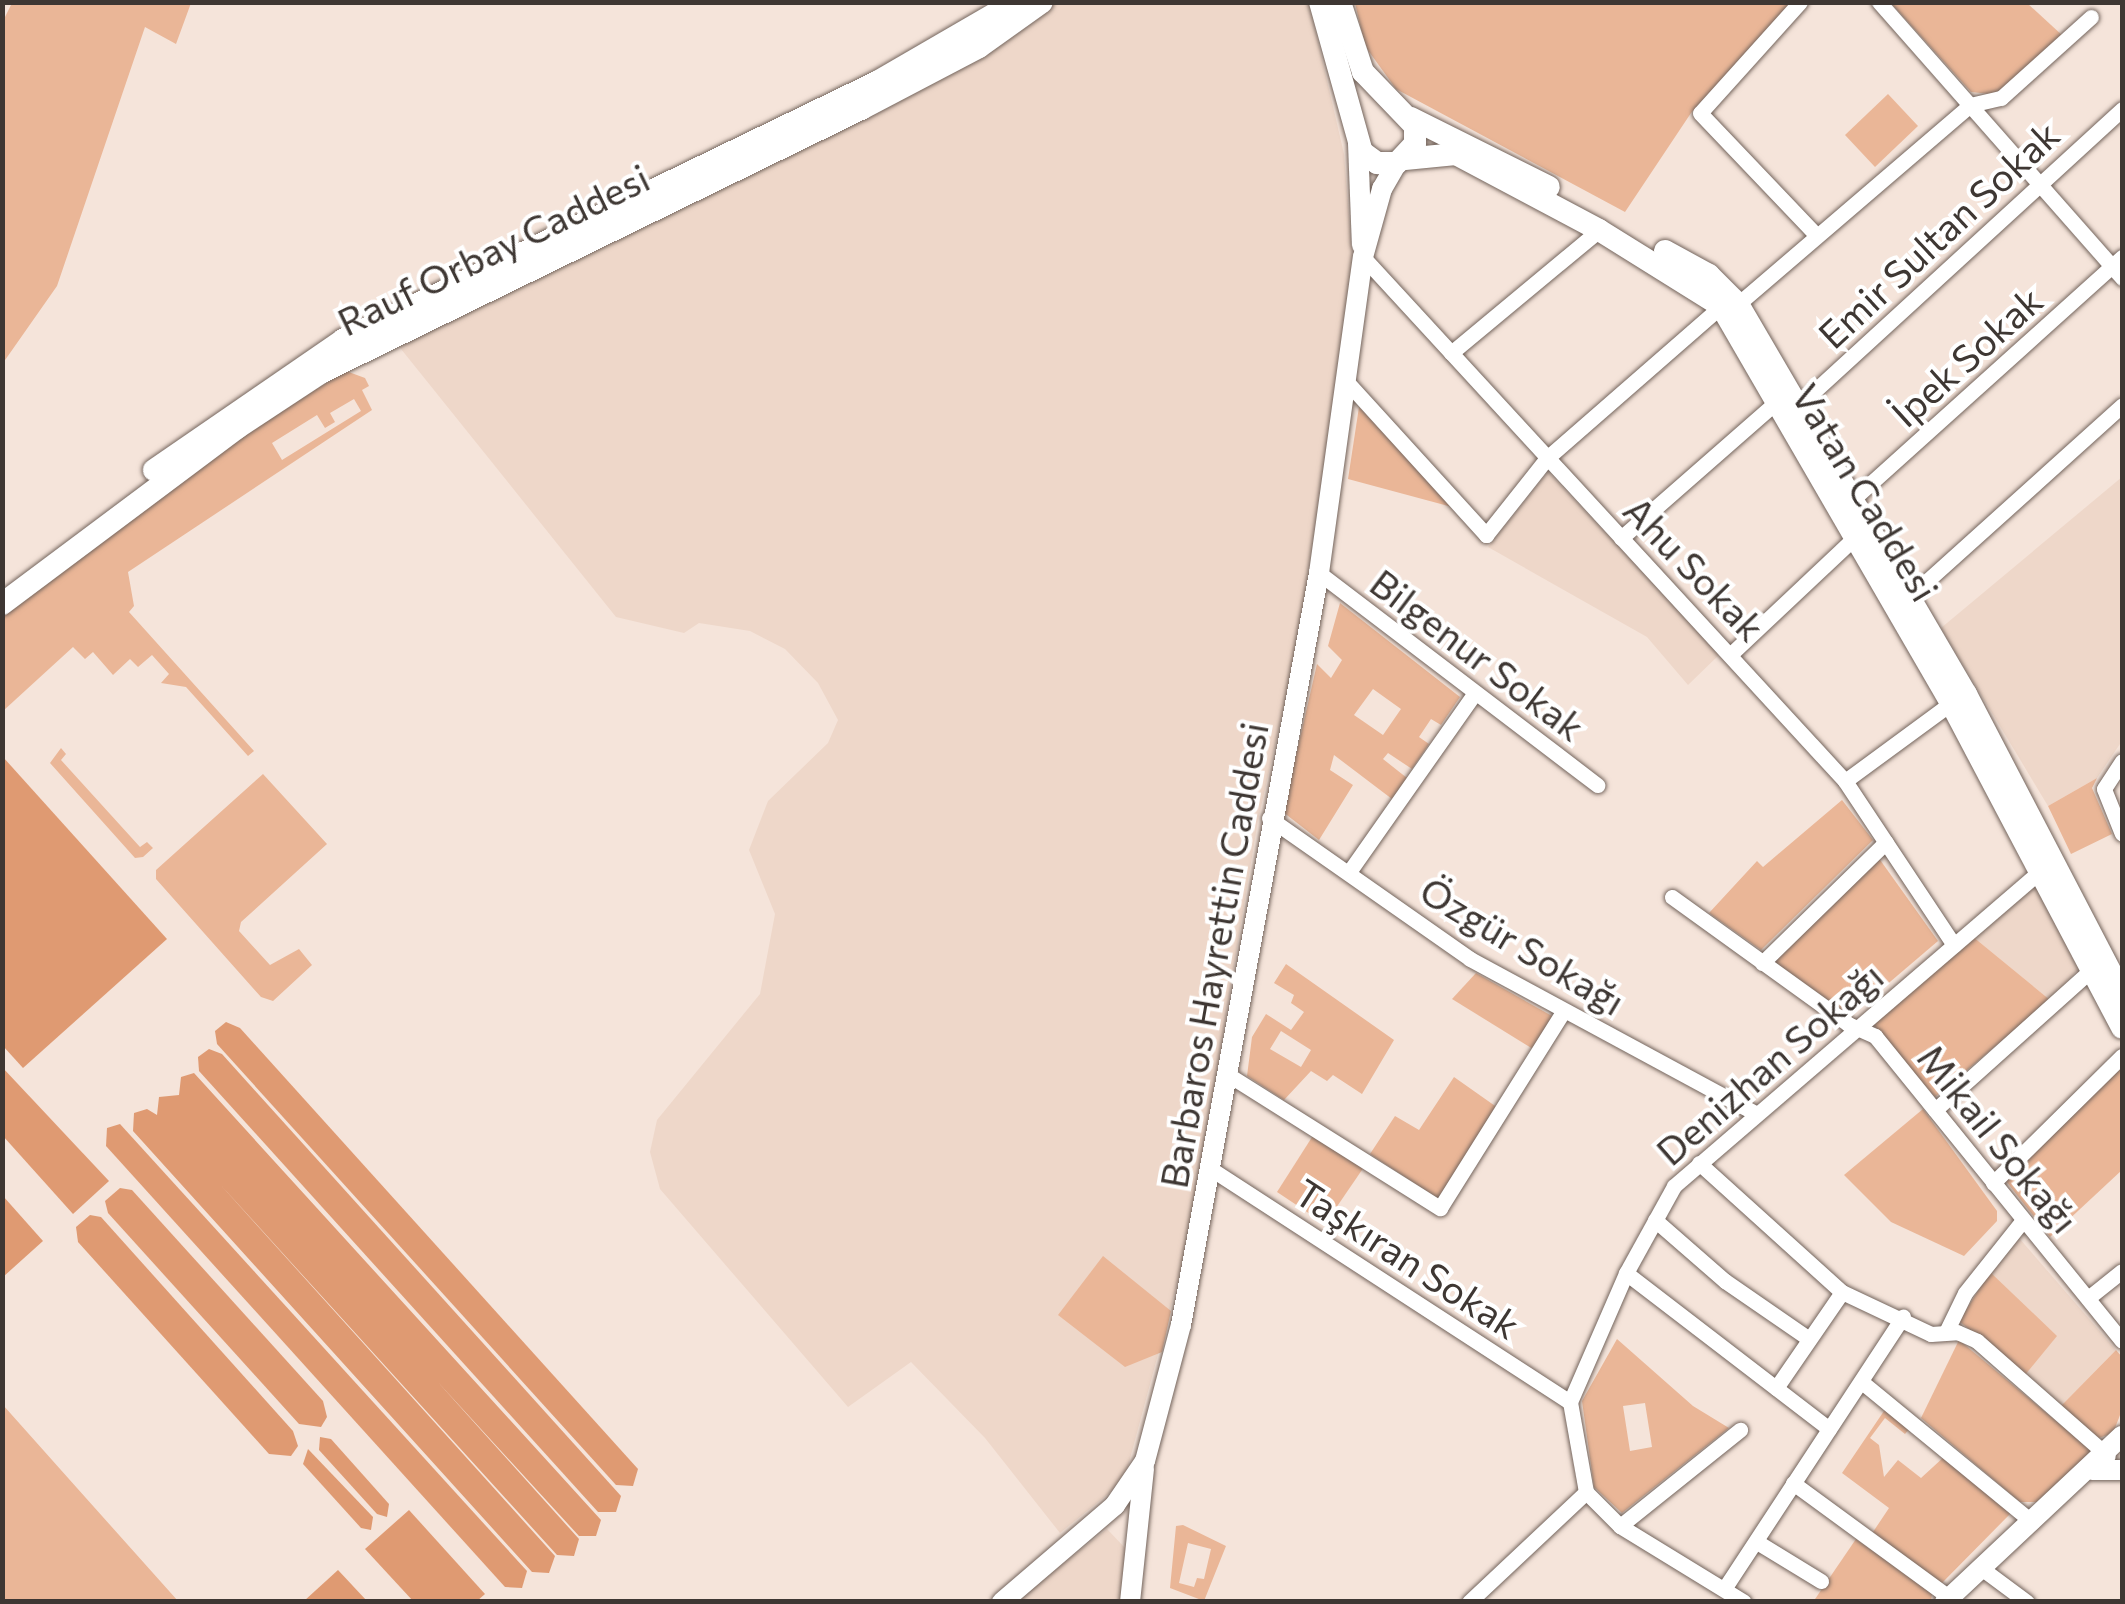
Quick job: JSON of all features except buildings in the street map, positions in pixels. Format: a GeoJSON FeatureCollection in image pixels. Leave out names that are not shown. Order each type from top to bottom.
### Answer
{"type":"FeatureCollection","features":[{"type":"Feature","properties":{"kind":"main road","name":"Rauf Orbay Caddesi"},"geometry":{"type":"LineString","coordinates":[[2,586],[192,441],[332,347],[877,82],[1015,2]]}},
{"type":"Feature","properties":{"kind":"main road","name":"Rauf Orbay Caddesi"},"geometry":{"type":"LineString","coordinates":[[2,604],[237,428],[322,372],[890,94],[978,47],[1042,2]]}},
{"type":"Feature","properties":{"kind":"main road"},"geometry":{"type":"LineString","coordinates":[[1320,2],[1358,138],[1378,164],[1401,161],[1417,135],[1404,112],[1362,72],[1340,2]]}},
{"type":"Feature","properties":{"kind":"main road"},"geometry":{"type":"LineString","coordinates":[[1358,138],[1370,110],[1404,112]]}},
{"type":"Feature","properties":{"kind":"main road","name":"Vatan Caddesi"},"geometry":{"type":"LineString","coordinates":[[1404,112],[1449,132],[1708,275],[1797,407],[2011,776],[2122,994]]}},
{"type":"Feature","properties":{"kind":"main road","name":"Vatan Caddesi"},"geometry":{"type":"LineString","coordinates":[[1401,161],[1456,154],[1729,304],[1772,404],[1951,703],[2122,1028]]}},
{"type":"Feature","properties":{"kind":"street"},"geometry":{"type":"LineString","coordinates":[[1800,2],[1700,113],[1816,235]]}},
{"type":"Feature","properties":{"kind":"street"},"geometry":{"type":"LineString","coordinates":[[1880,2],[2119,267]]}},
{"type":"Feature","properties":{"kind":"street"},"geometry":{"type":"LineString","coordinates":[[1347,382],[1486,535],[1547,458],[1970,105],[2001,98],[2091,17]]}},
{"type":"Feature","properties":{"kind":"street","name":"Emir Sultan Sokak"},"geometry":{"type":"LineString","coordinates":[[1797,407],[2122,109]]}},
{"type":"Feature","properties":{"kind":"street"},"geometry":{"type":"LineString","coordinates":[[1358,138],[1354,169],[1363,257]]}},
{"type":"Feature","properties":{"kind":"street"},"geometry":{"type":"LineString","coordinates":[[1363,257],[1382,189],[1401,161]]}},
{"type":"Feature","properties":{"kind":"street"},"geometry":{"type":"LineString","coordinates":[[1451,352],[1599,230]]}},
{"type":"Feature","properties":{"kind":"street","name":"Ahu Sokak"},"geometry":{"type":"LineString","coordinates":[[1363,257],[1621,538],[1732,652],[1844,781],[1954,945]]}},
{"type":"Feature","properties":{"kind":"street","name":"Barbaros Hayrettin Caddesi"},"geometry":{"type":"LineString","coordinates":[[1002,1602],[1115,1505],[1145,1461],[1181,1325],[1269,818],[1319,573],[1363,257]]}},
{"type":"Feature","properties":{"kind":"street","name":"İpek Sokak"},"geometry":{"type":"LineString","coordinates":[[1851,501],[2119,267]]}},
{"type":"Feature","properties":{"kind":"street"},"geometry":{"type":"LineString","coordinates":[[1621,538],[1772,404]]}},
{"type":"Feature","properties":{"kind":"street"},"geometry":{"type":"LineString","coordinates":[[1908,598],[2122,405]]}},
{"type":"Feature","properties":{"kind":"street"},"geometry":{"type":"LineString","coordinates":[[1732,652],[1852,540]]}},
{"type":"Feature","properties":{"kind":"street","name":"Bilgenur Sokak"},"geometry":{"type":"LineString","coordinates":[[1319,573],[1597,785]]}},
{"type":"Feature","properties":{"kind":"street"},"geometry":{"type":"LineString","coordinates":[[1348,872],[1475,693]]}},
{"type":"Feature","properties":{"kind":"street"},"geometry":{"type":"LineString","coordinates":[[1844,781],[1951,703]]}},
{"type":"Feature","properties":{"kind":"street"},"geometry":{"type":"LineString","coordinates":[[2122,761],[2104,790],[2122,834]]}},
{"type":"Feature","properties":{"kind":"street","name":"Özgür Sokağı"},"geometry":{"type":"LineString","coordinates":[[1269,818],[1470,959],[1753,1112]]}},
{"type":"Feature","properties":{"kind":"street"},"geometry":{"type":"LineString","coordinates":[[1762,963],[1886,842]]}},
{"type":"Feature","properties":{"kind":"street","name":"Denizhan Sokağı"},"geometry":{"type":"LineString","coordinates":[[1570,1402],[1626,1273],[1674,1186],[1753,1112],[2041,870]]}},
{"type":"Feature","properties":{"kind":"street","name":"Mikail Sokağı"},"geometry":{"type":"LineString","coordinates":[[1672,897],[1762,963],[1860,1026],[1935,1110],[2122,1341]]}},
{"type":"Feature","properties":{"kind":"street"},"geometry":{"type":"LineString","coordinates":[[1935,1110],[2092,970]]}},
{"type":"Feature","properties":{"kind":"street"},"geometry":{"type":"LineString","coordinates":[[1227,1074],[1440,1208],[1563,1012]]}},
{"type":"Feature","properties":{"kind":"street"},"geometry":{"type":"LineString","coordinates":[[1993,1183],[2122,1056]]}},
{"type":"Feature","properties":{"kind":"street"},"geometry":{"type":"LineString","coordinates":[[1699,1162],[1842,1292],[1904,1317],[1931,1334],[1946,1332],[1977,1341],[2111,1463]]}},
{"type":"Feature","properties":{"kind":"street","name":"Taşkıran Sokak"},"geometry":{"type":"LineString","coordinates":[[1211,1169],[1570,1402]]}},
{"type":"Feature","properties":{"kind":"street"},"geometry":{"type":"LineString","coordinates":[[1654,1220],[1725,1281],[1810,1339]]}},
{"type":"Feature","properties":{"kind":"street"},"geometry":{"type":"LineString","coordinates":[[1946,1332],[1965,1293],[2023,1220]]}},
{"type":"Feature","properties":{"kind":"street"},"geometry":{"type":"LineString","coordinates":[[2088,1298],[2122,1270]]}},
{"type":"Feature","properties":{"kind":"street"},"geometry":{"type":"LineString","coordinates":[[1626,1273],[1829,1429]]}},
{"type":"Feature","properties":{"kind":"street"},"geometry":{"type":"LineString","coordinates":[[1776,1388],[1842,1292]]}},
{"type":"Feature","properties":{"kind":"street"},"geometry":{"type":"LineString","coordinates":[[1724,1590],[1904,1317]]}},
{"type":"Feature","properties":{"kind":"street"},"geometry":{"type":"LineString","coordinates":[[1863,1383],[2032,1522]]}},
{"type":"Feature","properties":{"kind":"street"},"geometry":{"type":"LineString","coordinates":[[1570,1402],[1586,1492],[1620,1526],[1744,1602]]}},
{"type":"Feature","properties":{"kind":"street"},"geometry":{"type":"LineString","coordinates":[[1620,1526],[1740,1430]]}},
{"type":"Feature","properties":{"kind":"street"},"geometry":{"type":"LineString","coordinates":[[1793,1483],[1947,1599],[2032,1522],[2111,1463],[2122,1436]]}},
{"type":"Feature","properties":{"kind":"street"},"geometry":{"type":"LineString","coordinates":[[1130,1602],[1145,1461]]}},
{"type":"Feature","properties":{"kind":"street"},"geometry":{"type":"LineString","coordinates":[[1478,1599],[1586,1492]]}},
{"type":"Feature","properties":{"kind":"street"},"geometry":{"type":"LineString","coordinates":[[1757,1542],[1821,1582]]}},
{"type":"Feature","properties":{"kind":"street"},"geometry":{"type":"LineString","coordinates":[[1981,1568],[2027,1602]]}},
{"type":"Feature","properties":{"kind":"shaded area"},"geometry":{"type":"Polygon","coordinates":[[[12,3],[191,3],[176,44],[145,27],[57,286],[3,363],[2,23],[12,3]]]}},
{"type":"Feature","properties":{"kind":"shaded area"},"geometry":{"type":"Polygon","coordinates":[[[1053,3],[1309,3],[1344,154],[1354,279],[1295,657],[1258,820],[1190,1235],[1124,1481],[1060,1533],[985,1438],[911,1362],[848,1407],[660,1189],[650,1152],[657,1120],[760,994],[775,914],[749,850],[768,801],[828,743],[838,720],[818,683],[785,649],[750,631],[699,623],[684,633],[616,617],[397,344],[984,57],[1053,3]]]}},
{"type":"Feature","properties":{"kind":"shaded area"},"geometry":{"type":"Polygon","coordinates":[[[1355,3],[1791,3],[1691,113],[1625,212],[1396,89],[1365,46],[1355,3]]]}},
{"type":"Feature","properties":{"kind":"shaded area"},"geometry":{"type":"Polygon","coordinates":[[[1891,3],[2027,3],[2063,36],[2000,95],[1971,92],[1891,3]]]}},
{"type":"Feature","properties":{"kind":"shaded area"},"geometry":{"type":"Polygon","coordinates":[[[1888,94],[1918,126],[1875,167],[1845,135],[1888,94]]]}},
{"type":"Feature","properties":{"kind":"shaded area"},"geometry":{"type":"Polygon","coordinates":[[[346,371],[365,378],[369,386],[362,390],[372,410],[128,572],[134,606],[129,612],[254,751],[248,756],[186,687],[161,683],[169,674],[152,655],[138,667],[130,659],[113,675],[93,652],[85,659],[73,647],[3,711],[3,617],[242,434],[346,371]],[[354,399],[330,413],[335,422],[325,428],[317,415],[272,443],[282,460],[361,411],[354,399]]]}},
{"type":"Feature","properties":{"kind":"shaded area"},"geometry":{"type":"Polygon","coordinates":[[[1359,407],[1452,507],[1348,479],[1359,407]]]}},
{"type":"Feature","properties":{"kind":"shaded area"},"geometry":{"type":"Polygon","coordinates":[[[1548,472],[1720,654],[1688,685],[1647,637],[1488,547],[1548,472]]]}},
{"type":"Feature","properties":{"kind":"shaded area"},"geometry":{"type":"Polygon","coordinates":[[[2122,477],[2122,741],[2097,778],[2048,806],[1941,628],[2122,477]]]}},
{"type":"Feature","properties":{"kind":"shaded area"},"geometry":{"type":"Polygon","coordinates":[[[1340,603],[1460,697],[1441,725],[1431,719],[1419,737],[1429,744],[1412,769],[1388,753],[1383,759],[1407,778],[1392,799],[1334,755],[1330,770],[1353,785],[1319,840],[1283,812],[1317,664],[1331,678],[1342,660],[1328,646],[1340,603]],[[1373,689],[1354,715],[1383,735],[1401,709],[1373,689]]]}},
{"type":"Feature","properties":{"kind":"shaded area"},"geometry":{"type":"Polygon","coordinates":[[[61,748],[66,754],[61,760],[140,847],[147,842],[153,848],[143,857],[135,858],[50,763],[61,748]]]}},
{"type":"Feature","properties":{"kind":"shaded area"},"geometry":{"type":"Polygon","coordinates":[[[3,757],[167,939],[23,1068],[3,1046],[3,757]]]}},
{"type":"Feature","properties":{"kind":"shaded area"},"geometry":{"type":"Polygon","coordinates":[[[263,774],[327,844],[241,922],[239,931],[270,965],[299,949],[312,965],[273,1001],[261,997],[156,879],[156,870],[263,774]]]}},
{"type":"Feature","properties":{"kind":"shaded area"},"geometry":{"type":"Polygon","coordinates":[[[2097,778],[2092,788],[2112,834],[2071,854],[2048,806],[2097,778]]]}},
{"type":"Feature","properties":{"kind":"shaded area"},"geometry":{"type":"Polygon","coordinates":[[[1842,800],[1873,840],[1761,950],[1709,913],[1757,861],[1763,867],[1842,800]]]}},
{"type":"Feature","properties":{"kind":"shaded area"},"geometry":{"type":"Polygon","coordinates":[[[1878,857],[1938,941],[1850,1016],[1775,962],[1878,857]]]}},
{"type":"Feature","properties":{"kind":"shaded area"},"geometry":{"type":"Polygon","coordinates":[[[2038,882],[2082,965],[2050,1000],[1972,936],[2038,882]]]}},
{"type":"Feature","properties":{"kind":"shaded area"},"geometry":{"type":"Polygon","coordinates":[[[1972,936],[2050,1000],[1935,1097],[1872,1023],[1972,936]]]}},
{"type":"Feature","properties":{"kind":"shaded area"},"geometry":{"type":"Polygon","coordinates":[[[1286,964],[1394,1040],[1362,1094],[1333,1075],[1327,1081],[1311,1071],[1284,1100],[1247,1076],[1252,1037],[1266,1014],[1291,1030],[1304,1012],[1291,1003],[1294,995],[1274,983],[1286,964]],[[1281,1031],[1270,1049],[1301,1067],[1311,1050],[1281,1031]]]}},
{"type":"Feature","properties":{"kind":"shaded area"},"geometry":{"type":"Polygon","coordinates":[[[1476,973],[1552,1016],[1533,1049],[1452,999],[1476,973]]]}},
{"type":"Feature","properties":{"kind":"shaded area"},"geometry":{"type":"Polygon","coordinates":[[[226,1022],[240,1028],[638,1469],[633,1486],[616,1485],[217,1044],[215,1031],[226,1022]]]}},
{"type":"Feature","properties":{"kind":"shaded area"},"geometry":{"type":"Polygon","coordinates":[[[209,1049],[222,1054],[621,1496],[616,1512],[598,1512],[199,1071],[198,1057],[209,1049]]]}},
{"type":"Feature","properties":{"kind":"shaded area"},"geometry":{"type":"Polygon","coordinates":[[[2,1067],[109,1181],[73,1214],[3,1136],[2,1067]]]}},
{"type":"Feature","properties":{"kind":"shaded area"},"geometry":{"type":"Polygon","coordinates":[[[2122,1067],[2122,1170],[2050,1237],[2006,1181],[2122,1067]]]}},
{"type":"Feature","properties":{"kind":"shaded area"},"geometry":{"type":"Polygon","coordinates":[[[194,1073],[601,1520],[596,1536],[579,1536],[436,1380],[579,1539],[574,1556],[557,1555],[218,1182],[555,1556],[549,1573],[532,1572],[133,1131],[134,1113],[147,1109],[157,1115],[159,1097],[179,1095],[181,1077],[194,1073]]]}},
{"type":"Feature","properties":{"kind":"shaded area"},"geometry":{"type":"Polygon","coordinates":[[[1454,1077],[1498,1108],[1440,1200],[1370,1154],[1395,1116],[1419,1130],[1454,1077]]]}},
{"type":"Feature","properties":{"kind":"shaded area"},"geometry":{"type":"Polygon","coordinates":[[[1923,1109],[1997,1211],[1997,1221],[1964,1256],[1891,1222],[1844,1175],[1923,1109]]]}},
{"type":"Feature","properties":{"kind":"shaded area"},"geometry":{"type":"Polygon","coordinates":[[[120,1124],[527,1571],[522,1588],[505,1587],[106,1146],[107,1128],[120,1124]]]}},
{"type":"Feature","properties":{"kind":"shaded area"},"geometry":{"type":"Polygon","coordinates":[[[1314,1134],[1364,1167],[1325,1224],[1277,1192],[1314,1134]]]}},
{"type":"Feature","properties":{"kind":"shaded area"},"geometry":{"type":"Polygon","coordinates":[[[120,1188],[132,1190],[323,1401],[327,1417],[321,1427],[299,1424],[108,1213],[105,1201],[120,1188]]]}},
{"type":"Feature","properties":{"kind":"shaded area"},"geometry":{"type":"Polygon","coordinates":[[[3,1196],[43,1241],[2,1277],[3,1196]]]}},
{"type":"Feature","properties":{"kind":"shaded area"},"geometry":{"type":"Polygon","coordinates":[[[90,1215],[101,1217],[293,1431],[298,1446],[291,1456],[269,1454],[78,1242],[76,1227],[90,1215]]]}},
{"type":"Feature","properties":{"kind":"shaded area"},"geometry":{"type":"Polygon","coordinates":[[[2019,1238],[2116,1350],[2060,1407],[2025,1375],[1990,1272],[2019,1238]]]}},
{"type":"Feature","properties":{"kind":"shaded area"},"geometry":{"type":"Polygon","coordinates":[[[1103,1256],[1171,1311],[1162,1352],[1125,1367],[1058,1315],[1103,1256]]]}},
{"type":"Feature","properties":{"kind":"shaded area"},"geometry":{"type":"Polygon","coordinates":[[[1990,1272],[2057,1336],[2025,1375],[1959,1321],[1990,1272]]]}},
{"type":"Feature","properties":{"kind":"shaded area"},"geometry":{"type":"Polygon","coordinates":[[[1617,1339],[1693,1406],[1729,1428],[1622,1513],[1594,1487],[1582,1401],[1617,1339]],[[1645,1403],[1623,1406],[1630,1451],[1652,1447],[1645,1403]]]}},
{"type":"Feature","properties":{"kind":"shaded area"},"geometry":{"type":"Polygon","coordinates":[[[1959,1340],[2092,1451],[2037,1502],[2020,1502],[1921,1418],[1959,1340]]]}},
{"type":"Feature","properties":{"kind":"shaded area"},"geometry":{"type":"Polygon","coordinates":[[[2116,1350],[2122,1357],[2122,1410],[2113,1433],[2099,1438],[2060,1407],[2116,1350]]]}},
{"type":"Feature","properties":{"kind":"shaded area"},"geometry":{"type":"Polygon","coordinates":[[[3,1405],[77,1488],[178,1601],[3,1601],[3,1405]]]}},
{"type":"Feature","properties":{"kind":"shaded area"},"geometry":{"type":"Polygon","coordinates":[[[1886,1408],[1910,1428],[1905,1434],[1885,1418],[1870,1438],[1879,1445],[1884,1477],[1898,1460],[1921,1478],[1945,1456],[2011,1513],[1941,1584],[1873,1532],[1889,1508],[1842,1473],[1886,1408]]]}},
{"type":"Feature","properties":{"kind":"shaded area"},"geometry":{"type":"Polygon","coordinates":[[[320,1437],[331,1439],[389,1504],[387,1517],[377,1514],[319,1450],[320,1437]]]}},
{"type":"Feature","properties":{"kind":"shaded area"},"geometry":{"type":"Polygon","coordinates":[[[308,1449],[373,1517],[371,1530],[361,1528],[303,1464],[308,1449]]]}},
{"type":"Feature","properties":{"kind":"shaded area"},"geometry":{"type":"Polygon","coordinates":[[[409,1510],[485,1594],[477,1601],[413,1601],[365,1549],[409,1510]]]}},
{"type":"Feature","properties":{"kind":"shaded area"},"geometry":{"type":"Polygon","coordinates":[[[1183,1525],[1226,1546],[1204,1601],[1170,1588],[1176,1526],[1183,1525]],[[1188,1543],[1179,1583],[1194,1587],[1197,1578],[1204,1579],[1211,1549],[1188,1543]]]}},
{"type":"Feature","properties":{"kind":"shaded area"},"geometry":{"type":"Polygon","coordinates":[[[1107,1529],[1126,1549],[1124,1601],[1014,1602],[1107,1529]]]}},
{"type":"Feature","properties":{"kind":"shaded area"},"geometry":{"type":"Polygon","coordinates":[[[1856,1539],[1932,1594],[1931,1601],[1813,1602],[1856,1539]]]}},
{"type":"Feature","properties":{"kind":"shaded area"},"geometry":{"type":"Polygon","coordinates":[[[338,1570],[367,1601],[304,1601],[338,1570]]]}}]}
